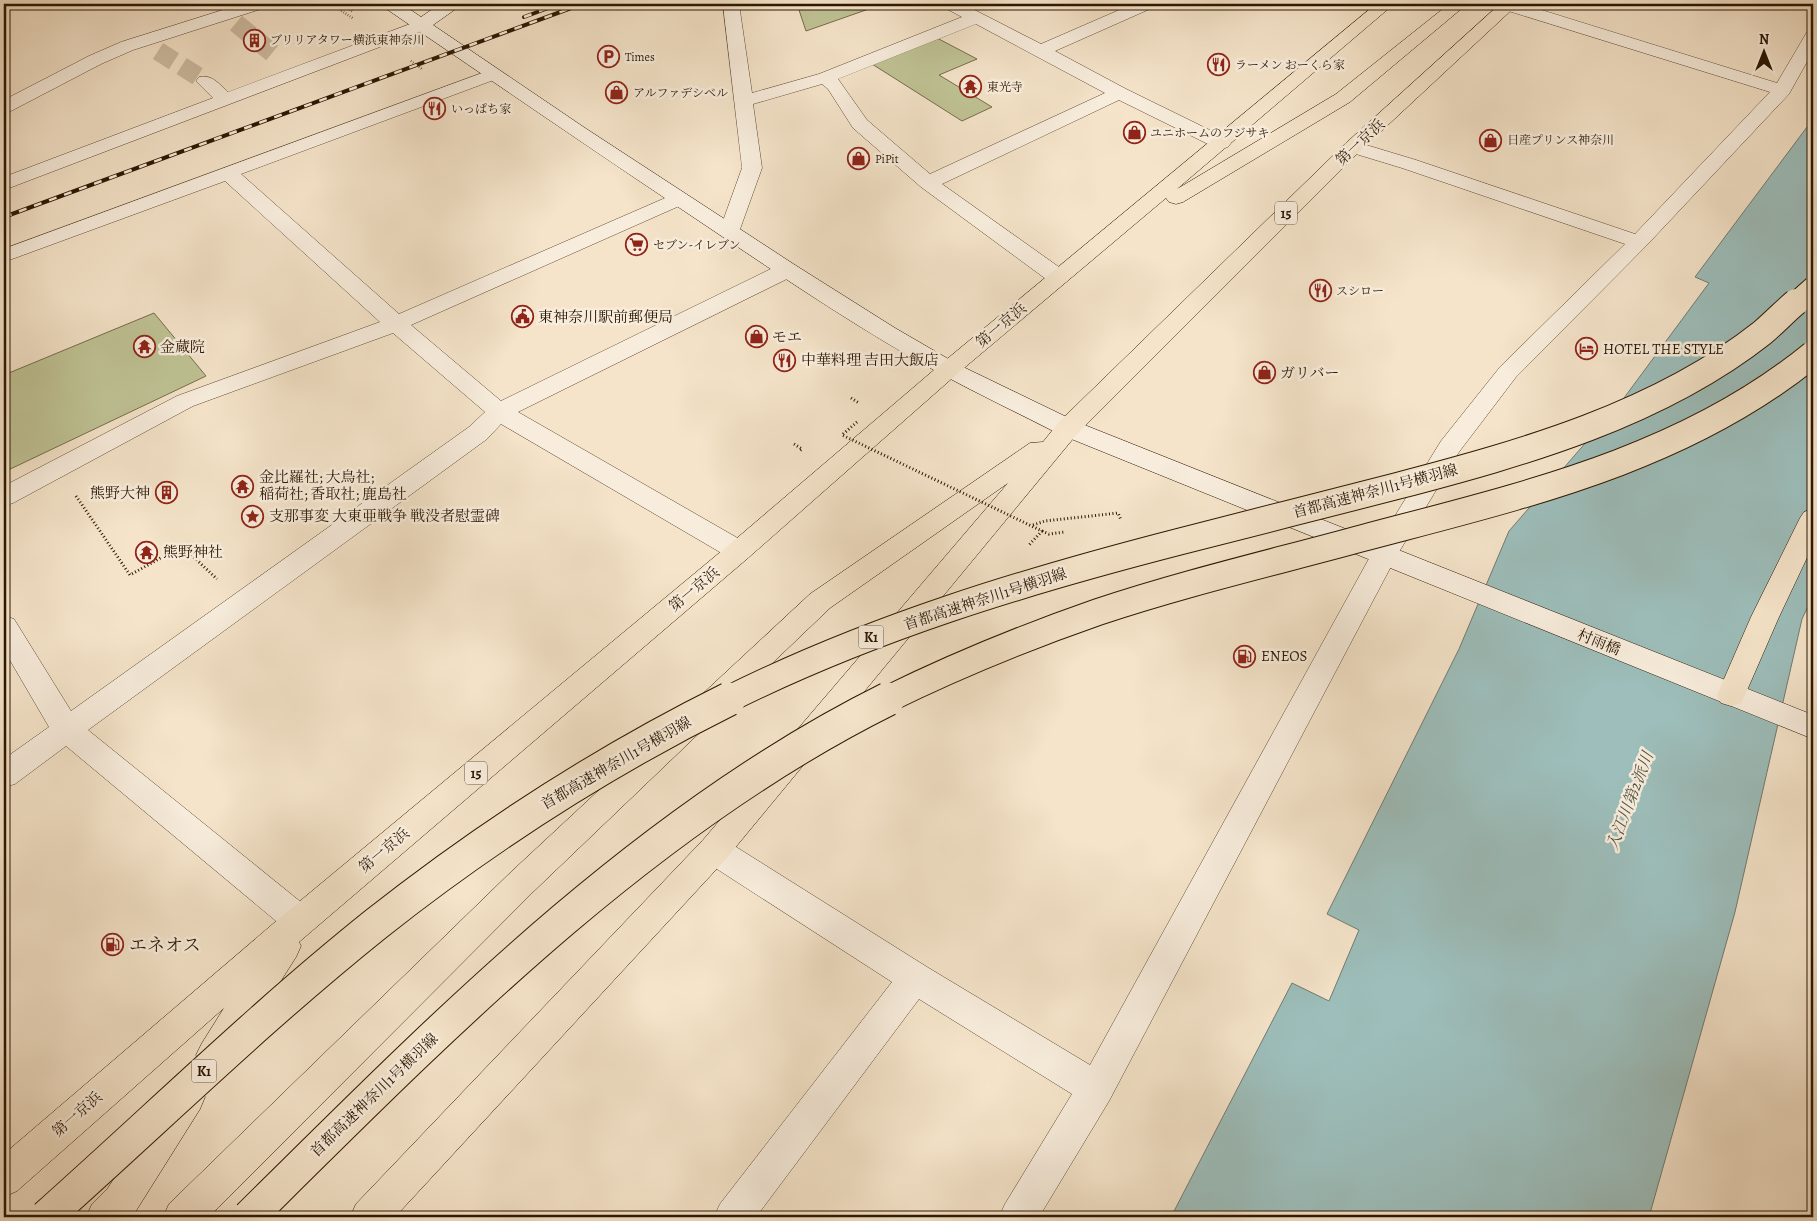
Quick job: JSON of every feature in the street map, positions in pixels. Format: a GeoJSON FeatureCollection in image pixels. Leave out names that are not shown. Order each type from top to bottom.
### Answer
{"type":"FeatureCollection","features":[{"type":"Feature","properties":{"kind":"highway","name":"第一京浜"},"geometry":{"type":"LineString","coordinates":[[4,1178],[300,921],[739,551],[1058,276],[1222,143],[1386,4]]}},
{"type":"Feature","properties":{"kind":"highway"},"geometry":{"type":"LineString","coordinates":[[1097,245],[1343,98],[1459,4]]}},
{"type":"Feature","properties":{"kind":"highway","name":"第一京浜"},"geometry":{"type":"LineString","coordinates":[[369,1217],[714,850],[1068,428],[1353,147],[1509,5]]}},
{"type":"Feature","properties":{"kind":"highway","name":"首都高速神奈川1号横羽線"},"geometry":{"type":"LineString","coordinates":[[46,1217],[319,971],[425,888],[520,820],[634,750],[737,694],[830,652],[918,618],[1034,581],[1434,476],[1514,453],[1582,429],[1645,402],[1696,377],[1749,342],[1813,286]]}},
{"type":"Feature","properties":{"kind":"highway","name":"首都高速神奈川1号横羽線"},"geometry":{"type":"LineString","coordinates":[[249,1217],[416,1052],[518,958],[610,882],[715,803],[813,739],[899,693],[984,655],[1082,618],[1181,587],[1480,507],[1560,483],[1628,459],[1688,434],[1740,407],[1784,377],[1813,354]]}},
{"type":"Feature","properties":{"kind":"highway"},"geometry":{"type":"LineString","coordinates":[[182,1217],[522,882],[820,601],[1068,428]]}},
{"type":"Feature","properties":{"kind":"highway"},"geometry":{"type":"LineString","coordinates":[[1730,695],[1813,518]]}},
{"type":"Feature","properties":{"kind":"highway","name":"K1"},"geometry":{"type":"LineString","coordinates":[[105,1217],[121,1201],[300,921]]}},
{"type":"Feature","properties":{"kind":"street"},"geometry":{"type":"LineString","coordinates":[[4,107],[95,60],[152,46],[230,19],[258,4]]}},
{"type":"Feature","properties":{"kind":"street","name":"村雨橋"},"geometry":{"type":"LineString","coordinates":[[391,4],[787,270],[887,333],[949,369],[1068,428],[1813,727]]}},
{"type":"Feature","properties":{"kind":"street"},"geometry":{"type":"LineString","coordinates":[[4,184],[226,100],[291,67],[421,25],[451,4]]}},
{"type":"Feature","properties":{"kind":"street"},"geometry":{"type":"LineString","coordinates":[[729,232],[752,168],[731,4]]}},
{"type":"Feature","properties":{"kind":"street"},"geometry":{"type":"LineString","coordinates":[[951,4],[1041,50],[1119,94],[1222,143]]}},
{"type":"Feature","properties":{"kind":"street"},"geometry":{"type":"LineString","coordinates":[[1041,50],[1146,4]]}},
{"type":"Feature","properties":{"kind":"street"},"geometry":{"type":"LineString","coordinates":[[1509,5],[1782,90]]}},
{"type":"Feature","properties":{"kind":"street"},"geometry":{"type":"LineString","coordinates":[[744,101],[825,78],[977,17]]}},
{"type":"Feature","properties":{"kind":"street"},"geometry":{"type":"LineString","coordinates":[[1018,1217],[1096,1089],[1384,555],[1450,447],[1508,372],[1638,242],[1782,90],[1813,36]]}},
{"type":"Feature","properties":{"kind":"street"},"geometry":{"type":"LineString","coordinates":[[4,256],[493,74]]}},
{"type":"Feature","properties":{"kind":"street"},"geometry":{"type":"LineString","coordinates":[[825,78],[834,85],[860,124],[928,183],[1058,276]]}},
{"type":"Feature","properties":{"kind":"street"},"geometry":{"type":"LineString","coordinates":[[204,81],[226,100]]}},
{"type":"Feature","properties":{"kind":"street"},"geometry":{"type":"LineString","coordinates":[[928,183],[1119,94]]}},
{"type":"Feature","properties":{"kind":"street"},"geometry":{"type":"LineString","coordinates":[[1353,147],[1409,164],[1638,242]]}},
{"type":"Feature","properties":{"kind":"street"},"geometry":{"type":"LineString","coordinates":[[228,173],[396,324],[499,412],[739,551]]}},
{"type":"Feature","properties":{"kind":"street"},"geometry":{"type":"LineString","coordinates":[[4,497],[185,401],[396,324],[679,199]]}},
{"type":"Feature","properties":{"kind":"street"},"geometry":{"type":"LineString","coordinates":[[4,775],[478,433],[499,412],[787,270]]}},
{"type":"Feature","properties":{"kind":"street"},"geometry":{"type":"LineString","coordinates":[[4,626],[66,729],[300,921]]}},
{"type":"Feature","properties":{"kind":"street"},"geometry":{"type":"LineString","coordinates":[[714,850],[915,978],[1096,1089]]}},
{"type":"Feature","properties":{"kind":"street"},"geometry":{"type":"LineString","coordinates":[[732,1217],[915,978]]}},
{"type":"Feature","properties":{"kind":"path"},"geometry":{"type":"LineString","coordinates":[[341,4],[353,12],[347,14]]}},
{"type":"Feature","properties":{"kind":"path"},"geometry":{"type":"LineString","coordinates":[[406,57],[428,72]]}},
{"type":"Feature","properties":{"kind":"path"},"geometry":{"type":"LineString","coordinates":[[857,422],[842,435],[1042,531],[1049,534],[1067,532]]}},
{"type":"Feature","properties":{"kind":"path"},"geometry":{"type":"LineString","coordinates":[[794,444],[802,449]]}},
{"type":"Feature","properties":{"kind":"path"},"geometry":{"type":"LineString","coordinates":[[57,469],[130,575],[182,546],[242,604]]}},
{"type":"Feature","properties":{"kind":"path"},"geometry":{"type":"LineString","coordinates":[[1045,522],[1118,513],[1123,526]]}},
{"type":"Feature","properties":{"kind":"path"},"geometry":{"type":"LineString","coordinates":[[1029,545],[1042,531]]}},
{"type":"Feature","properties":{"kind":"green space"},"geometry":{"type":"Polygon","coordinates":[[[797,4],[883,4],[806,31],[797,4]]]}},
{"type":"Feature","properties":{"kind":"green space"},"geometry":{"type":"Polygon","coordinates":[[[937,38],[977,59],[939,75],[992,107],[962,121],[872,64],[937,38]]]}},
{"type":"Feature","properties":{"kind":"green space"},"geometry":{"type":"Polygon","coordinates":[[[154,313],[206,376],[4,472],[4,375],[154,313]]]}},
{"type":"Feature","properties":{"kind":"water","name":"入江川第2派川"},"geometry":{"type":"Polygon","coordinates":[[[1813,119],[1813,596],[1802,619],[1735,912],[1649,1217],[1171,1217],[1292,983],[1329,1001],[1359,930],[1327,914],[1459,649],[1509,531],[1621,402],[1709,283],[1695,277],[1813,119]]]}},
{"type":"Feature","properties":{"kind":"tunnel"},"geometry":{"type":"LineString","coordinates":[[236,23],[276,56]]}},
{"type":"Feature","properties":{"kind":"tunnel"},"geometry":{"type":"LineString","coordinates":[[158,51],[205,81]]}},
{"type":"Feature","properties":{"kind":"railway"},"geometry":{"type":"LineString","coordinates":[[524,17],[559,4]]}},
{"type":"Feature","properties":{"kind":"railway"},"geometry":{"type":"LineString","coordinates":[[4,217],[582,4]]}},
{"type":"Feature","properties":{"kind":"place","name":"ブリリアタワー横浜東神奈川"},"geometry":{"type":"Point","coordinates":[254,40]}},
{"type":"Feature","properties":{"kind":"place","name":"Times"},"geometry":{"type":"Point","coordinates":[609,57]}},
{"type":"Feature","properties":{"kind":"place","name":"ラーメン おーくら家"},"geometry":{"type":"Point","coordinates":[1219,65]}},
{"type":"Feature","properties":{"kind":"place","name":"東光寺"},"geometry":{"type":"Point","coordinates":[971,87]}},
{"type":"Feature","properties":{"kind":"place","name":"アルファデシベル"},"geometry":{"type":"Point","coordinates":[617,93]}},
{"type":"Feature","properties":{"kind":"place","name":"いっぱち家"},"geometry":{"type":"Point","coordinates":[435,109]}},
{"type":"Feature","properties":{"kind":"place","name":"ユニホームのフジサキ"},"geometry":{"type":"Point","coordinates":[1134,133]}},
{"type":"Feature","properties":{"kind":"place","name":"日産プリンス神奈川"},"geometry":{"type":"Point","coordinates":[1491,140]}},
{"type":"Feature","properties":{"kind":"place","name":"PiPit"},"geometry":{"type":"Point","coordinates":[859,159]}},
{"type":"Feature","properties":{"kind":"place","name":"セブン-イレブン"},"geometry":{"type":"Point","coordinates":[637,245]}},
{"type":"Feature","properties":{"kind":"place","name":"スシロー"},"geometry":{"type":"Point","coordinates":[1320,291]}},
{"type":"Feature","properties":{"kind":"place","name":"東神奈川駅前郵便局"},"geometry":{"type":"Point","coordinates":[522,317]}},
{"type":"Feature","properties":{"kind":"place","name":"モエ"},"geometry":{"type":"Point","coordinates":[756,337]}},
{"type":"Feature","properties":{"kind":"place","name":"金蔵院"},"geometry":{"type":"Point","coordinates":[144,347]}},
{"type":"Feature","properties":{"kind":"place","name":"HOTEL THE STYLE"},"geometry":{"type":"Point","coordinates":[1587,349]}},
{"type":"Feature","properties":{"kind":"place","name":"中華料理 吉田大飯店"},"geometry":{"type":"Point","coordinates":[785,360]}},
{"type":"Feature","properties":{"kind":"place","name":"ガリバー"},"geometry":{"type":"Point","coordinates":[1264,373]}},
{"type":"Feature","properties":{"kind":"place","name":"金比羅社; 大鳥社; 稲荷社; 香取社; 鹿島社"},"geometry":{"type":"Point","coordinates":[243,486]}},
{"type":"Feature","properties":{"kind":"place","name":"熊野大神"},"geometry":{"type":"Point","coordinates":[166,493]}},
{"type":"Feature","properties":{"kind":"place","name":"支那事変 大東亜戦争 戦没者慰霊碑"},"geometry":{"type":"Point","coordinates":[253,516]}},
{"type":"Feature","properties":{"kind":"place","name":"熊野神社"},"geometry":{"type":"Point","coordinates":[147,552]}},
{"type":"Feature","properties":{"kind":"place","name":"ENEOS"},"geometry":{"type":"Point","coordinates":[1245,656]}},
{"type":"Feature","properties":{"kind":"place","name":"エネオス"},"geometry":{"type":"Point","coordinates":[113,945]}}]}
